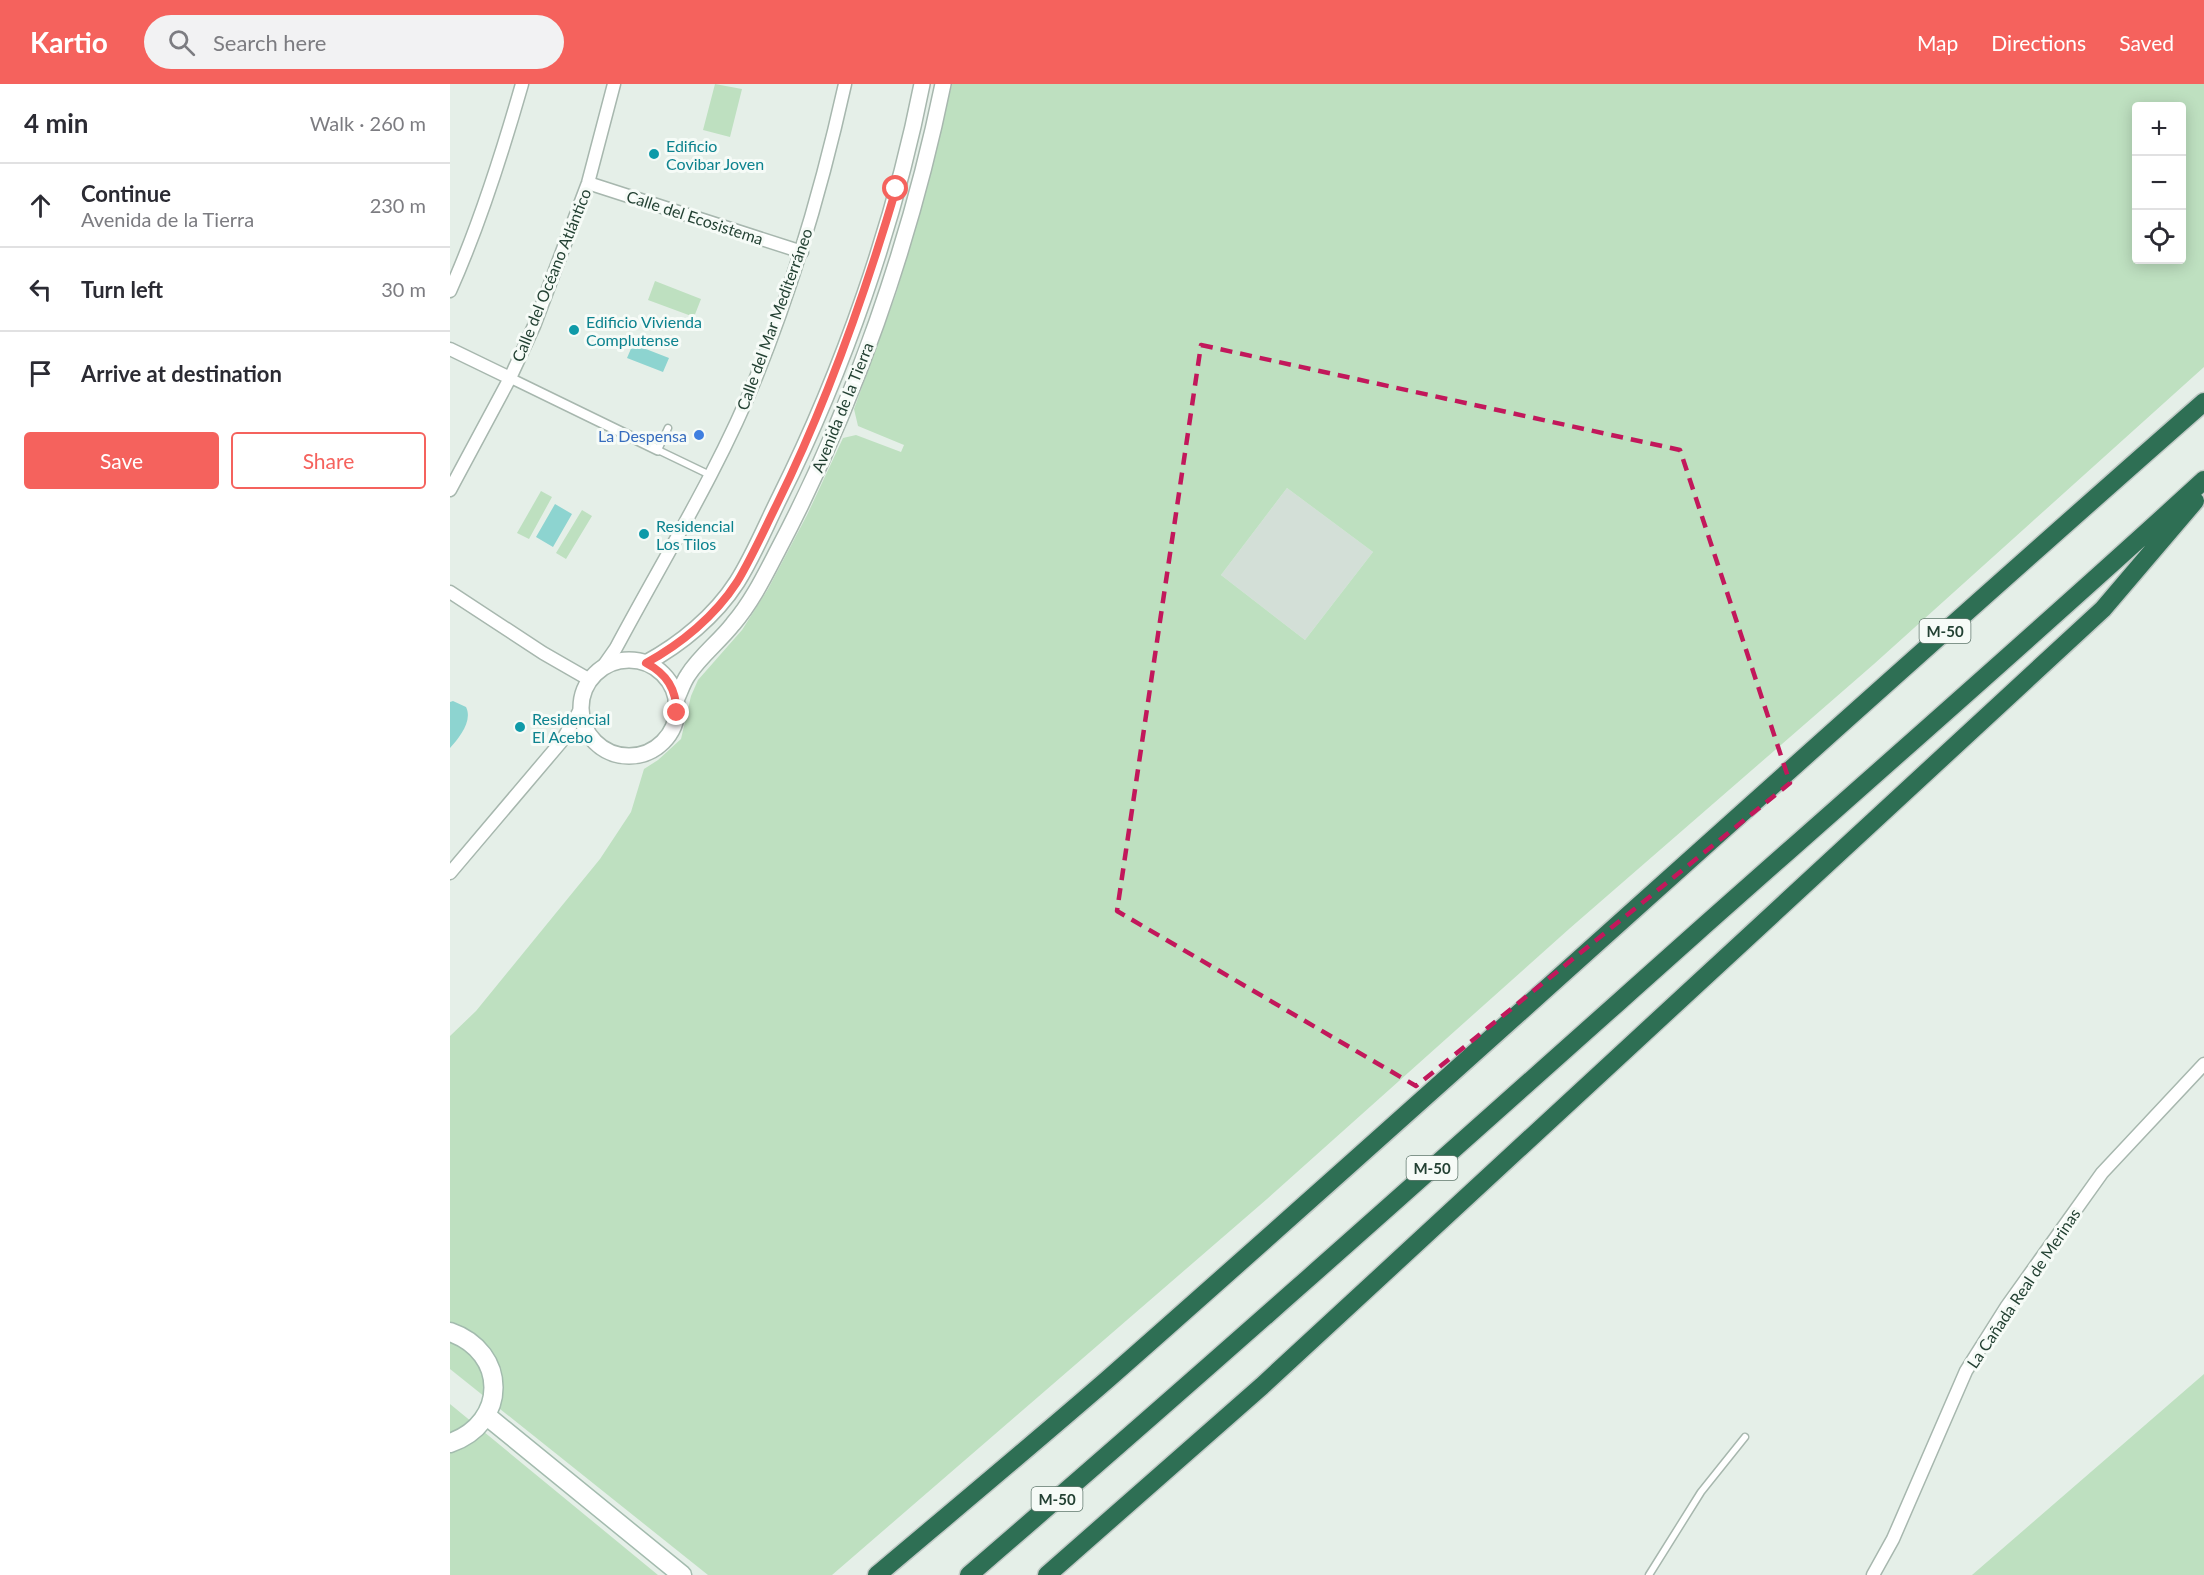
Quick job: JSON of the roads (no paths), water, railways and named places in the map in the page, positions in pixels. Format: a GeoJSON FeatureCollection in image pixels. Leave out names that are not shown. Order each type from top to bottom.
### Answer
{"type":"FeatureCollection","features":[{"type":"Feature","properties":{"kind":"highway","name":"M-50"},"geometry":{"type":"LineString","coordinates":[[877,1575],[1105,1381],[2204,402]]}},
{"type":"Feature","properties":{"kind":"highway","name":"M-50"},"geometry":{"type":"LineString","coordinates":[[969,1575],[1164,1407],[1728,904],[2064,609],[2204,480]]}},
{"type":"Feature","properties":{"kind":"highway"},"geometry":{"type":"LineString","coordinates":[[1047,1575],[1262,1386],[2103,609],[2204,491]]}},
{"type":"Feature","properties":{"kind":"main road"},"geometry":{"type":"LineString","coordinates":[[450,1332],[464,1336],[478,1347],[489,1363],[494,1380],[493,1399],[487,1416],[476,1429],[462,1439],[450,1443]]}},
{"type":"Feature","properties":{"kind":"main road"},"geometry":{"type":"LineString","coordinates":[[487,1416],[682,1575]]}},
{"type":"Feature","properties":{"kind":"street"},"geometry":{"type":"LineString","coordinates":[[450,291],[483,206],[522,84]]}},
{"type":"Feature","properties":{"kind":"street","name":"Calle del Océano Atlántico"},"geometry":{"type":"LineString","coordinates":[[450,490],[510,378],[534,326],[588,183],[614,84]]}},
{"type":"Feature","properties":{"kind":"street","name":"Calle del Mar Mediterráneo"},"geometry":{"type":"LineString","coordinates":[[602,668],[616,648],[711,475],[756,376],[802,252],[828,158],[845,84]]}},
{"type":"Feature","properties":{"kind":"street","name":"Avenida de la Tierra"},"geometry":{"type":"LineString","coordinates":[[646,663],[685,637],[715,609],[736,582],[793,471],[836,369],[868,282],[896,189],[922,84]]}},
{"type":"Feature","properties":{"kind":"street","name":"Avenida de la Tierra"},"geometry":{"type":"LineString","coordinates":[[676,700],[688,675],[734,624],[754,594],[779,549],[812,480],[856,378],[888,289],[916,194],[943,84]]}},
{"type":"Feature","properties":{"kind":"street","name":"Calle del Ecosistema"},"geometry":{"type":"LineString","coordinates":[[588,183],[802,252]]}},
{"type":"Feature","properties":{"kind":"street"},"geometry":{"type":"LineString","coordinates":[[450,349],[658,450]]}},
{"type":"Feature","properties":{"kind":"street"},"geometry":{"type":"LineString","coordinates":[[450,592],[543,653],[590,680]]}},
{"type":"Feature","properties":{"kind":"street"},"geometry":{"type":"LineString","coordinates":[[450,873],[561,742],[580,708],[583,694],[590,680],[602,668],[616,662],[631,660],[646,663],[657,669],[666,677],[676,700],[677,713],[674,726],[658,747],[646,753],[630,756],[614,754],[600,747],[589,736],[580,708]]}},
{"type":"Feature","properties":{"kind":"street","name":"La Cañada Real de Merinas"},"geometry":{"type":"LineString","coordinates":[[1873,1575],[1893,1539],[1966,1371],[2007,1306],[2103,1173],[2204,1064]]}},
{"type":"Feature","properties":{"kind":"lane"},"geometry":{"type":"LineString","coordinates":[[668,428],[658,450],[711,475]]}},
{"type":"Feature","properties":{"kind":"lane"},"geometry":{"type":"LineString","coordinates":[[1649,1575],[1701,1492],[1744,1437]]}},
{"type":"Feature","properties":{"kind":"water"},"geometry":{"type":"Polygon","coordinates":[[[633,344],[669,358],[663,372],[627,358],[633,344]]]}},
{"type":"Feature","properties":{"kind":"water"},"geometry":{"type":"Polygon","coordinates":[[[555,504],[572,514],[553,547],[536,537],[555,504]]]}},
{"type":"Feature","properties":{"kind":"water"},"geometry":{"type":"Polygon","coordinates":[[[453,701],[466,707],[468,718],[464,729],[450,748],[450,702],[453,701]]]}},
{"type":"Feature","properties":{"kind":"place","name":"Edificio Covibar Joven"},"geometry":{"type":"Point","coordinates":[654,154]}},
{"type":"Feature","properties":{"kind":"place","name":"Edificio Vivienda Complutense"},"geometry":{"type":"Point","coordinates":[574,330]}},
{"type":"Feature","properties":{"kind":"place","name":"La Despensa"},"geometry":{"type":"Point","coordinates":[699,435]}},
{"type":"Feature","properties":{"kind":"place","name":"Residencial Los Tilos"},"geometry":{"type":"Point","coordinates":[644,534]}},
{"type":"Feature","properties":{"kind":"place","name":"Residencial El Acebo"},"geometry":{"type":"Point","coordinates":[520,727]}}]}
